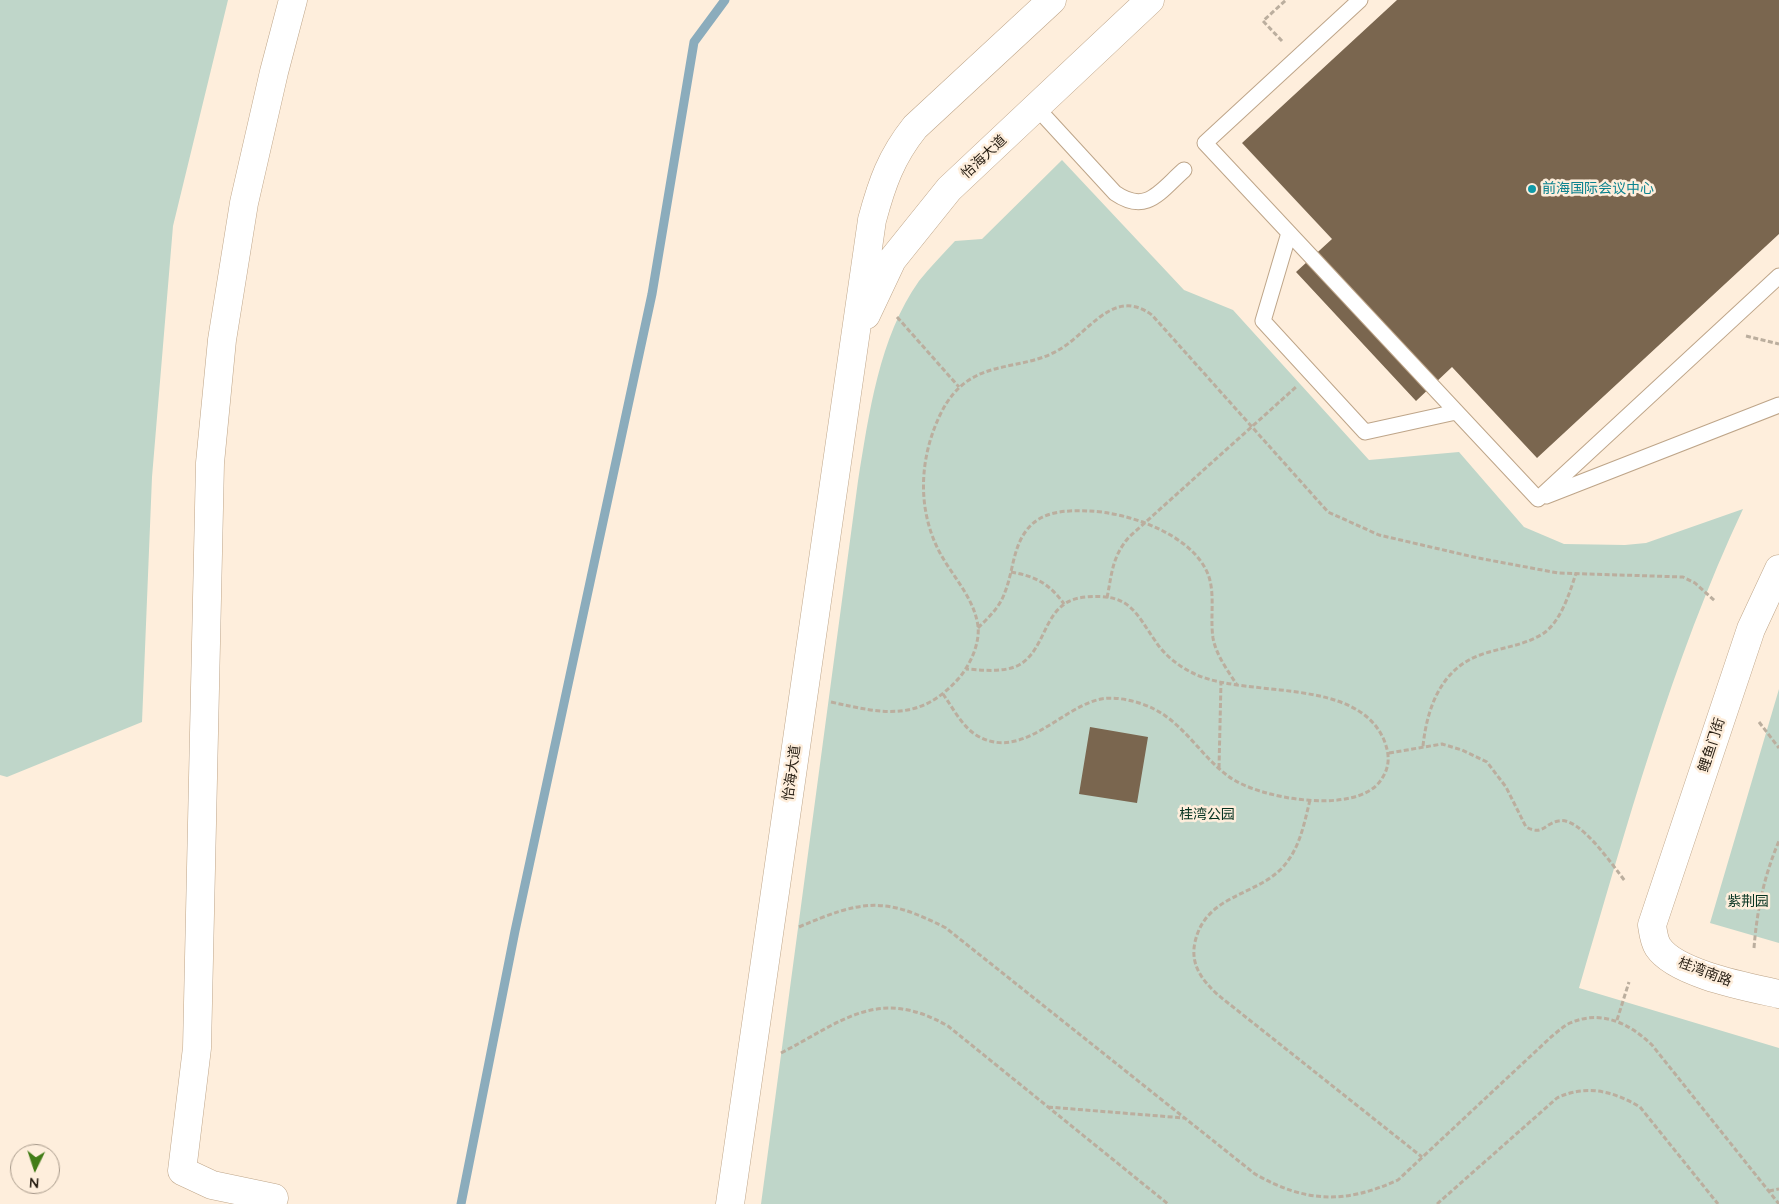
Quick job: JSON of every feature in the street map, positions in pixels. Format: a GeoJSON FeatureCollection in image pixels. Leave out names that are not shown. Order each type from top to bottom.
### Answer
{"type":"FeatureCollection","features":[{"type":"Feature","properties":{"kind":"street"},"geometry":{"type":"LineString","coordinates":[[274,1198],[212,1185],[182,1171],[197,1048],[210,464],[222,340],[244,203],[274,72],[293,0]]}},
{"type":"Feature","properties":{"kind":"street","name":"怡海大道"},"geometry":{"type":"LineString","coordinates":[[730,1204],[872,220],[883,180],[899,148],[915,127],[1052,0]]}},
{"type":"Feature","properties":{"kind":"street","name":"怡海大道"},"geometry":{"type":"LineString","coordinates":[[854,342],[879,286],[898,253],[949,189],[1150,0]]}},
{"type":"Feature","properties":{"kind":"street","name":"鲤鱼门街"},"geometry":{"type":"LineString","coordinates":[[1652,925],[1751,629],[1779,569]]}},
{"type":"Feature","properties":{"kind":"street","name":"桂湾南路"},"geometry":{"type":"LineString","coordinates":[[1652,925],[1657,946],[1667,957],[1692,970],[1779,994]]}},
{"type":"Feature","properties":{"kind":"lane"},"geometry":{"type":"LineString","coordinates":[[1360,0],[1205,143],[1538,499]]}},
{"type":"Feature","properties":{"kind":"lane"},"geometry":{"type":"LineString","coordinates":[[1036,107],[1115,194],[1131,203],[1147,202],[1184,170]]}},
{"type":"Feature","properties":{"kind":"lane"},"geometry":{"type":"LineString","coordinates":[[1289,233],[1263,321],[1311,374],[1366,432],[1456,412]]}},
{"type":"Feature","properties":{"kind":"lane"},"geometry":{"type":"LineString","coordinates":[[1538,499],[1779,276]]}},
{"type":"Feature","properties":{"kind":"lane"},"geometry":{"type":"LineString","coordinates":[[1538,499],[1779,405]]}},
{"type":"Feature","properties":{"kind":"path"},"geometry":{"type":"LineString","coordinates":[[1286,0],[1263,21],[1298,57]]}},
{"type":"Feature","properties":{"kind":"path"},"geometry":{"type":"LineString","coordinates":[[828,702],[859,708],[903,711],[921,707],[943,694],[966,669],[975,648],[978,628],[974,608],[940,553],[924,508],[923,483],[930,439],[940,414],[954,392],[970,378],[993,368],[1044,357],[1064,347],[1115,307],[1140,307],[1152,315],[1328,512],[1356,527],[1379,535],[1478,558],[1558,573],[1683,577],[1695,583],[1715,601]]}},
{"type":"Feature","properties":{"kind":"path"},"geometry":{"type":"LineString","coordinates":[[892,311],[960,388]]}},
{"type":"Feature","properties":{"kind":"path"},"geometry":{"type":"LineString","coordinates":[[1108,598],[1113,564],[1118,550],[1145,522],[1311,374]]}},
{"type":"Feature","properties":{"kind":"path"},"geometry":{"type":"LineString","coordinates":[[978,628],[998,607],[1005,592],[1017,548],[1026,530],[1043,516],[1070,510],[1105,512],[1145,522],[1171,535],[1194,555],[1209,577],[1213,640],[1222,661],[1238,685]]}},
{"type":"Feature","properties":{"kind":"path"},"geometry":{"type":"LineString","coordinates":[[1011,572],[1040,580],[1053,589],[1064,604]]}},
{"type":"Feature","properties":{"kind":"path"},"geometry":{"type":"LineString","coordinates":[[1423,746],[1425,720],[1434,699],[1452,671],[1479,655],[1520,645],[1546,632],[1565,606],[1576,573]]}},
{"type":"Feature","properties":{"kind":"path"},"geometry":{"type":"LineString","coordinates":[[943,694],[961,722],[978,736],[996,741],[1016,741],[1035,734],[1071,711],[1100,698],[1136,702],[1154,709],[1173,721],[1208,760],[1230,778],[1252,789],[1310,800],[1337,800],[1359,796],[1376,788],[1388,771],[1389,753],[1383,737],[1368,718],[1344,702],[1315,695],[1221,682],[1197,675],[1174,661],[1156,643],[1144,621],[1133,608],[1114,599],[1085,597],[1064,604],[1050,619],[1031,655],[1017,666],[998,670],[966,669]]}},
{"type":"Feature","properties":{"kind":"path"},"geometry":{"type":"LineString","coordinates":[[1220,769],[1221,682]]}},
{"type":"Feature","properties":{"kind":"path"},"geometry":{"type":"LineString","coordinates":[[1759,722],[1779,748]]}},
{"type":"Feature","properties":{"kind":"path"},"geometry":{"type":"LineString","coordinates":[[1389,753],[1442,744],[1462,750],[1487,762],[1506,787],[1526,827],[1532,830],[1544,829],[1558,821],[1572,822],[1590,837],[1625,881]]}},
{"type":"Feature","properties":{"kind":"path"},"geometry":{"type":"LineString","coordinates":[[1310,800],[1301,836],[1294,852],[1282,868],[1268,880],[1224,902],[1208,915],[1198,932],[1194,950],[1195,964],[1203,981],[1218,995],[1422,1157]]}},
{"type":"Feature","properties":{"kind":"path"},"geometry":{"type":"LineString","coordinates":[[1754,948],[1756,911],[1765,876],[1779,841]]}},
{"type":"Feature","properties":{"kind":"path"},"geometry":{"type":"LineString","coordinates":[[795,929],[848,907],[870,903],[897,907],[921,915],[946,928],[1255,1174],[1278,1187],[1310,1196],[1340,1198],[1372,1192],[1398,1180],[1551,1037],[1570,1023],[1593,1018],[1617,1020],[1637,1031],[1652,1045],[1779,1204]]}},
{"type":"Feature","properties":{"kind":"path"},"geometry":{"type":"LineString","coordinates":[[1617,1020],[1629,982]]}},
{"type":"Feature","properties":{"kind":"path"},"geometry":{"type":"LineString","coordinates":[[778,1054],[856,1013],[877,1008],[895,1007],[929,1015],[948,1026],[1168,1204]]}},
{"type":"Feature","properties":{"kind":"path"},"geometry":{"type":"LineString","coordinates":[[1437,1204],[1557,1098],[1571,1092],[1587,1089],[1623,1097],[1640,1107],[1718,1204]]}},
{"type":"Feature","properties":{"kind":"path"},"geometry":{"type":"LineString","coordinates":[[1047,1106],[1185,1118]]}},
{"type":"Feature","properties":{"kind":"path"},"geometry":{"type":"LineString","coordinates":[[1769,1191],[1779,1189]]}},
{"type":"Feature","properties":{"kind":"green space"},"geometry":{"type":"Polygon","coordinates":[[[0,0],[228,0],[173,226],[152,477],[142,722],[7,777],[0,775],[0,0]]]}},
{"type":"Feature","properties":{"kind":"green space","name":"桂湾公园"},"geometry":{"type":"Polygon","coordinates":[[[1062,160],[1184,290],[1233,310],[1369,460],[1459,452],[1524,527],[1564,544],[1625,545],[1646,543],[1743,509],[1717,567],[1672,685],[1633,806],[1579,988],[1779,1048],[1779,1204],[761,1204],[858,481],[872,403],[885,351],[905,303],[919,281],[955,241],[982,239],[1062,160]]]}},
{"type":"Feature","properties":{"kind":"green space","name":"紫荆园"},"geometry":{"type":"Polygon","coordinates":[[[1779,689],[1779,943],[1710,923],[1779,689]]]}},
{"type":"Feature","properties":{"kind":"building","name":"前海国际会议中心"},"geometry":{"type":"Polygon","coordinates":[[[1397,0],[1779,0],[1779,234],[1537,458],[1452,367],[1416,401],[1296,272],[1332,239],[1242,143],[1397,0]]]}},
{"type":"Feature","properties":{"kind":"building"},"geometry":{"type":"Polygon","coordinates":[[[1090,727],[1148,737],[1137,803],[1079,794],[1090,727]]]}},
{"type":"Feature","properties":{"kind":"waterway"},"geometry":{"type":"LineString","coordinates":[[461,1204],[515,931],[652,294],[694,42],[725,0]]}},
{"type":"Feature","properties":{"kind":"place","name":"前海国际会议中心"},"geometry":{"type":"Point","coordinates":[1532,189]}}]}
